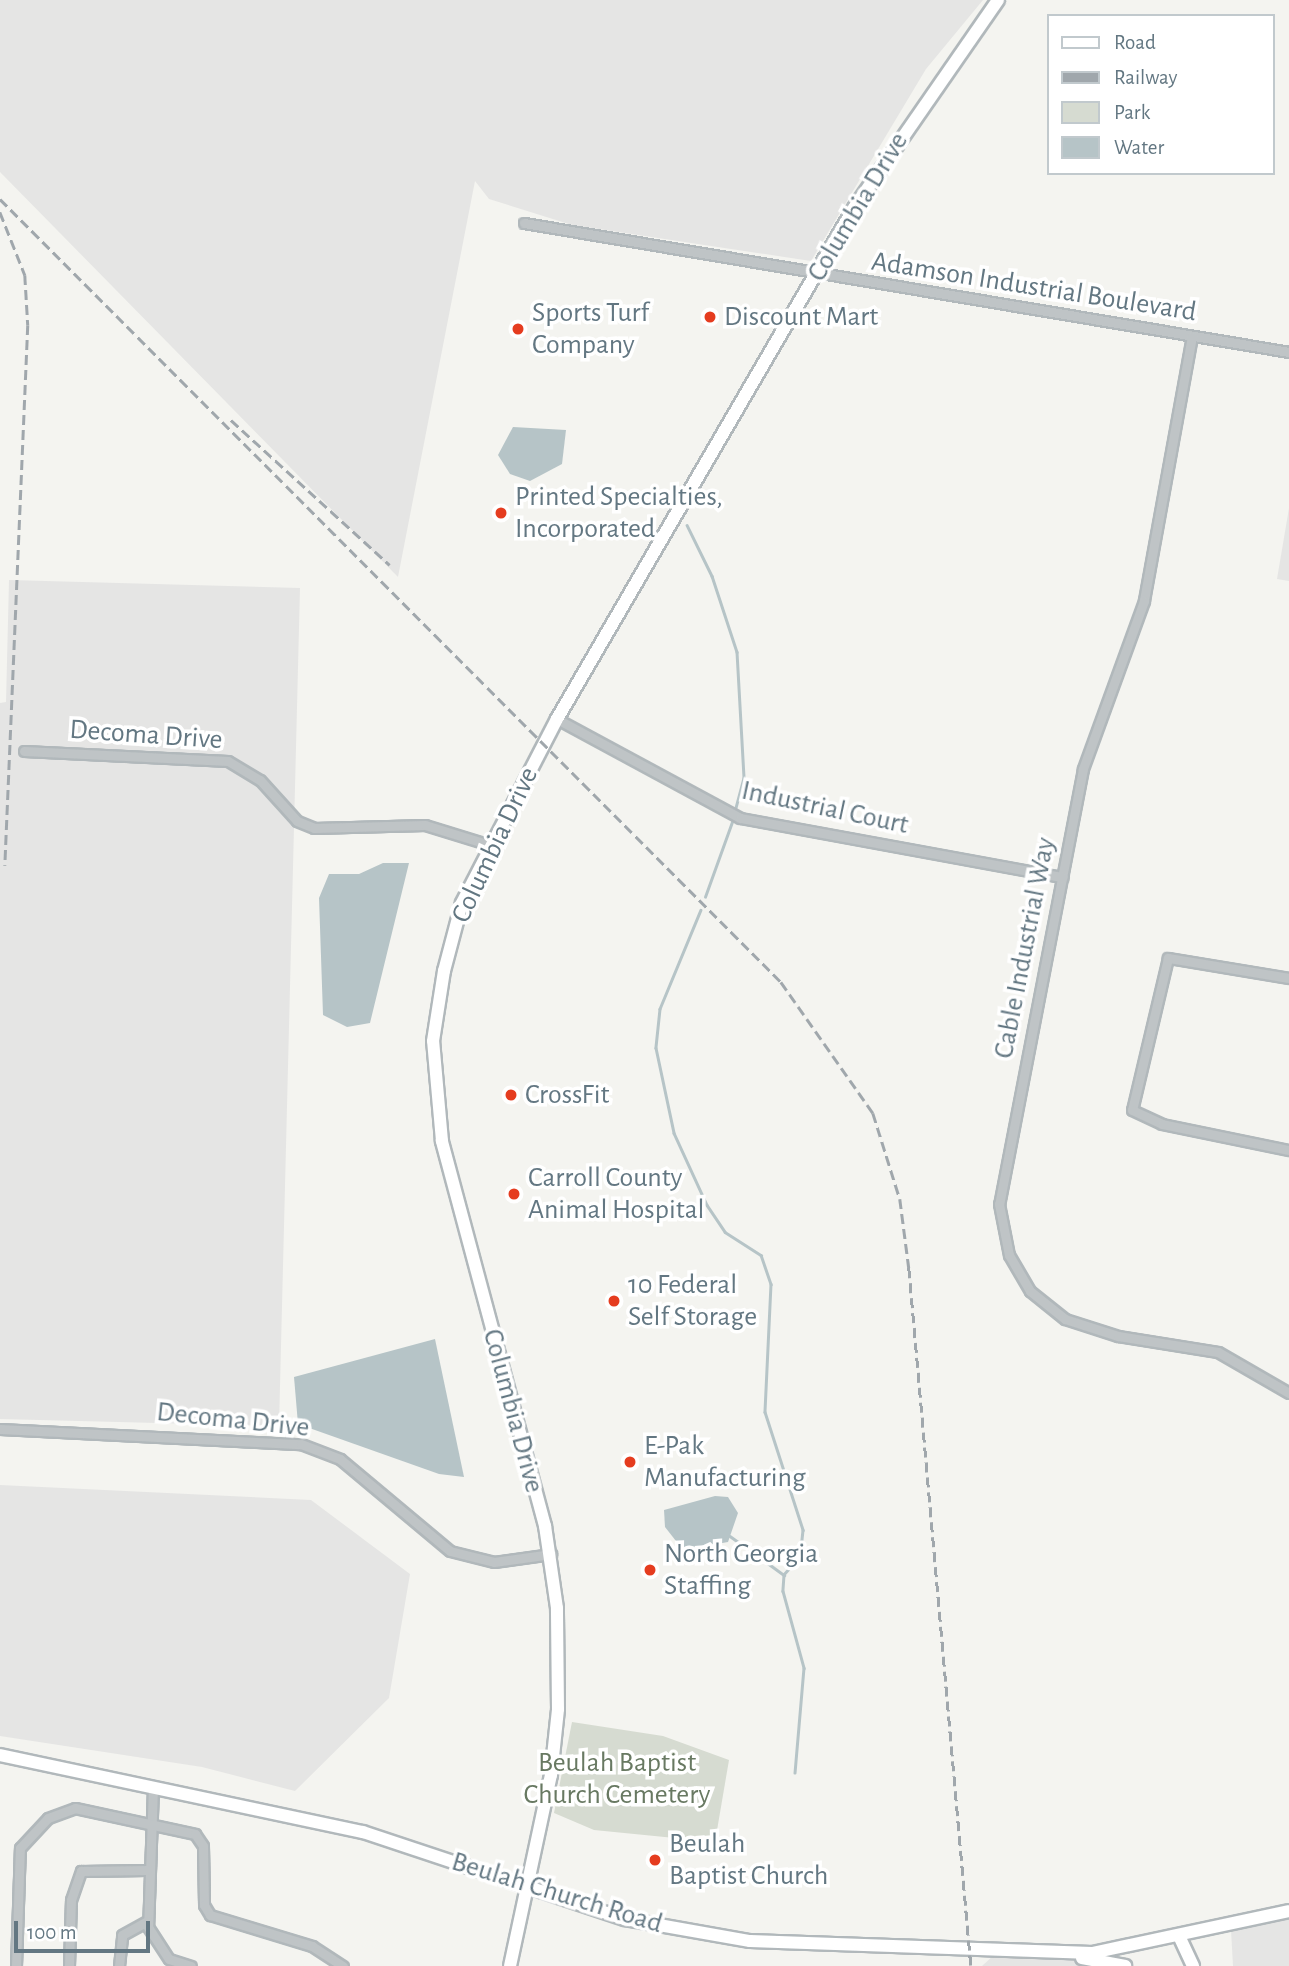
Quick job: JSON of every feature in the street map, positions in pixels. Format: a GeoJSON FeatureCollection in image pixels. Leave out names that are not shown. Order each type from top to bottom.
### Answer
{"type":"FeatureCollection","features":[{"type":"Feature","properties":{"kind":"main road","name":"Columbia Drive"},"geometry":{"type":"LineString","coordinates":[[510,1966],[527,1888],[558,1709],[551,1554],[459,1221],[442,1141],[435,1066],[444,971],[462,903],[489,845],[557,719],[818,273],[943,72],[998,0]]}},
{"type":"Feature","properties":{"kind":"main road","name":"Beulah Church Road"},"geometry":{"type":"LineString","coordinates":[[0,1755],[363,1832],[625,1919],[750,1941],[1058,1953],[1180,1938],[1289,1911]]}},
{"type":"Feature","properties":{"kind":"main road"},"geometry":{"type":"LineString","coordinates":[[1180,1938],[1193,1966]]}},
{"type":"Feature","properties":{"kind":"main road"},"geometry":{"type":"LineString","coordinates":[[1058,1953],[1125,1966]]}},
{"type":"Feature","properties":{"kind":"street","name":"Adamson Industrial Boulevard"},"geometry":{"type":"LineString","coordinates":[[524,223],[1289,352]]}},
{"type":"Feature","properties":{"kind":"street","name":"Cable Industrial Way"},"geometry":{"type":"LineString","coordinates":[[1192,336],[1144,601],[1083,769],[999,1204],[1009,1255],[1030,1291],[1065,1319],[1118,1336],[1218,1352],[1289,1393]]}},
{"type":"Feature","properties":{"kind":"street","name":"Industrial Court"},"geometry":{"type":"LineString","coordinates":[[557,719],[740,818],[1063,877]]}},
{"type":"Feature","properties":{"kind":"street","name":"Decoma Drive"},"geometry":{"type":"LineString","coordinates":[[23,751],[228,761],[246,768],[297,821],[314,828],[425,825],[489,845]]}},
{"type":"Feature","properties":{"kind":"street"},"geometry":{"type":"LineString","coordinates":[[1289,978],[1197,958],[1164,962],[1134,1116],[1289,1150]]}},
{"type":"Feature","properties":{"kind":"street","name":"Decoma Drive"},"geometry":{"type":"LineString","coordinates":[[0,1429],[301,1444],[340,1460],[450,1551],[494,1562],[551,1554]]}},
{"type":"Feature","properties":{"kind":"street"},"geometry":{"type":"LineString","coordinates":[[153,1787],[146,1870],[147,1921],[157,1947],[191,1966]]}},
{"type":"Feature","properties":{"kind":"street"},"geometry":{"type":"LineString","coordinates":[[16,1966],[20,1848],[30,1833],[75,1808],[149,1821],[195,1834],[203,1846],[204,1905],[210,1915],[312,1946],[343,1966]]}},
{"type":"Feature","properties":{"kind":"street"},"geometry":{"type":"LineString","coordinates":[[69,1966],[71,1900],[81,1871],[146,1870]]}},
{"type":"Feature","properties":{"kind":"street"},"geometry":{"type":"LineString","coordinates":[[119,1966],[122,1935],[147,1921]]}},
{"type":"Feature","properties":{"kind":"shaded area"},"geometry":{"type":"Polygon","coordinates":[[[0,0],[983,0],[926,69],[811,261],[572,225],[489,199],[475,181],[398,577],[0,172],[0,0]]]}},
{"type":"Feature","properties":{"kind":"shaded area"},"geometry":{"type":"Polygon","coordinates":[[[1289,508],[1289,581],[1277,579],[1289,508]]]}},
{"type":"Feature","properties":{"kind":"shaded area"},"geometry":{"type":"Polygon","coordinates":[[[9,580],[300,588],[279,1426],[0,1419],[0,703],[6,702],[9,580]]]}},
{"type":"Feature","properties":{"kind":"shaded area"},"geometry":{"type":"Polygon","coordinates":[[[0,1485],[311,1500],[410,1574],[389,1698],[295,1791],[202,1767],[0,1736],[0,1485]]]}},
{"type":"Feature","properties":{"kind":"shaded area"},"geometry":{"type":"Polygon","coordinates":[[[1289,1915],[1289,1966],[1233,1966],[1231,1930],[1289,1915]]]}},
{"type":"Feature","properties":{"kind":"shaded area"},"geometry":{"type":"Polygon","coordinates":[[[994,1955],[1069,1960],[1108,1966],[982,1966],[994,1955]]]}},
{"type":"Feature","properties":{"kind":"green space","name":"Beulah Baptist Church Cemetery"},"geometry":{"type":"Polygon","coordinates":[[[572,1722],[663,1736],[729,1760],[715,1842],[594,1830],[554,1813],[572,1722]]]}},
{"type":"Feature","properties":{"kind":"water"},"geometry":{"type":"Polygon","coordinates":[[[513,427],[566,430],[562,464],[530,481],[510,474],[498,455],[513,427]]]}},
{"type":"Feature","properties":{"kind":"water"},"geometry":{"type":"Polygon","coordinates":[[[383,863],[409,863],[370,1023],[347,1027],[323,1015],[319,898],[329,874],[359,874],[383,863]]]}},
{"type":"Feature","properties":{"kind":"water"},"geometry":{"type":"Polygon","coordinates":[[[435,1339],[464,1477],[439,1474],[298,1424],[294,1377],[435,1339]]]}},
{"type":"Feature","properties":{"kind":"water"},"geometry":{"type":"Polygon","coordinates":[[[715,1496],[728,1497],[738,1513],[728,1542],[683,1550],[665,1527],[664,1510],[715,1496]]]}},
{"type":"Feature","properties":{"kind":"waterway"},"geometry":{"type":"LineString","coordinates":[[687,525],[712,576],[737,652],[744,778],[736,808]]}},
{"type":"Feature","properties":{"kind":"waterway"},"geometry":{"type":"LineString","coordinates":[[705,897],[732,822]]}},
{"type":"Feature","properties":{"kind":"waterway"},"geometry":{"type":"LineString","coordinates":[[701,910],[660,1009],[656,1048],[674,1133],[707,1205],[725,1232],[761,1255],[771,1284],[765,1412],[803,1530],[800,1557],[784,1575],[783,1591],[804,1668],[795,1773]]}},
{"type":"Feature","properties":{"kind":"waterway"},"geometry":{"type":"LineString","coordinates":[[730,1536],[784,1575]]}},
{"type":"Feature","properties":{"kind":"railway"},"geometry":{"type":"LineString","coordinates":[[0,199],[781,982],[873,1113],[900,1199],[909,1268],[971,1966]]}},
{"type":"Feature","properties":{"kind":"railway"},"geometry":{"type":"LineString","coordinates":[[0,212],[25,275],[28,325],[5,866]]}},
{"type":"Feature","properties":{"kind":"railway"},"geometry":{"type":"LineString","coordinates":[[231,420],[390,565]]}},
{"type":"Feature","properties":{"kind":"place","name":"Discount Mart"},"geometry":{"type":"Point","coordinates":[710,317]}},
{"type":"Feature","properties":{"kind":"place","name":"Sports Turf Company"},"geometry":{"type":"Point","coordinates":[518,329]}},
{"type":"Feature","properties":{"kind":"place","name":"Printed Specialties, Incorporated"},"geometry":{"type":"Point","coordinates":[501,513]}},
{"type":"Feature","properties":{"kind":"place","name":"CrossFit"},"geometry":{"type":"Point","coordinates":[511,1095]}},
{"type":"Feature","properties":{"kind":"place","name":"Carroll County Animal Hospital"},"geometry":{"type":"Point","coordinates":[514,1194]}},
{"type":"Feature","properties":{"kind":"place","name":"10 Federal Self Storage"},"geometry":{"type":"Point","coordinates":[614,1301]}},
{"type":"Feature","properties":{"kind":"place","name":"E-Pak Manufacturing"},"geometry":{"type":"Point","coordinates":[630,1462]}},
{"type":"Feature","properties":{"kind":"place","name":"North Georgia Staffing"},"geometry":{"type":"Point","coordinates":[650,1570]}},
{"type":"Feature","properties":{"kind":"place","name":"Beulah Baptist Church"},"geometry":{"type":"Point","coordinates":[655,1860]}}]}
